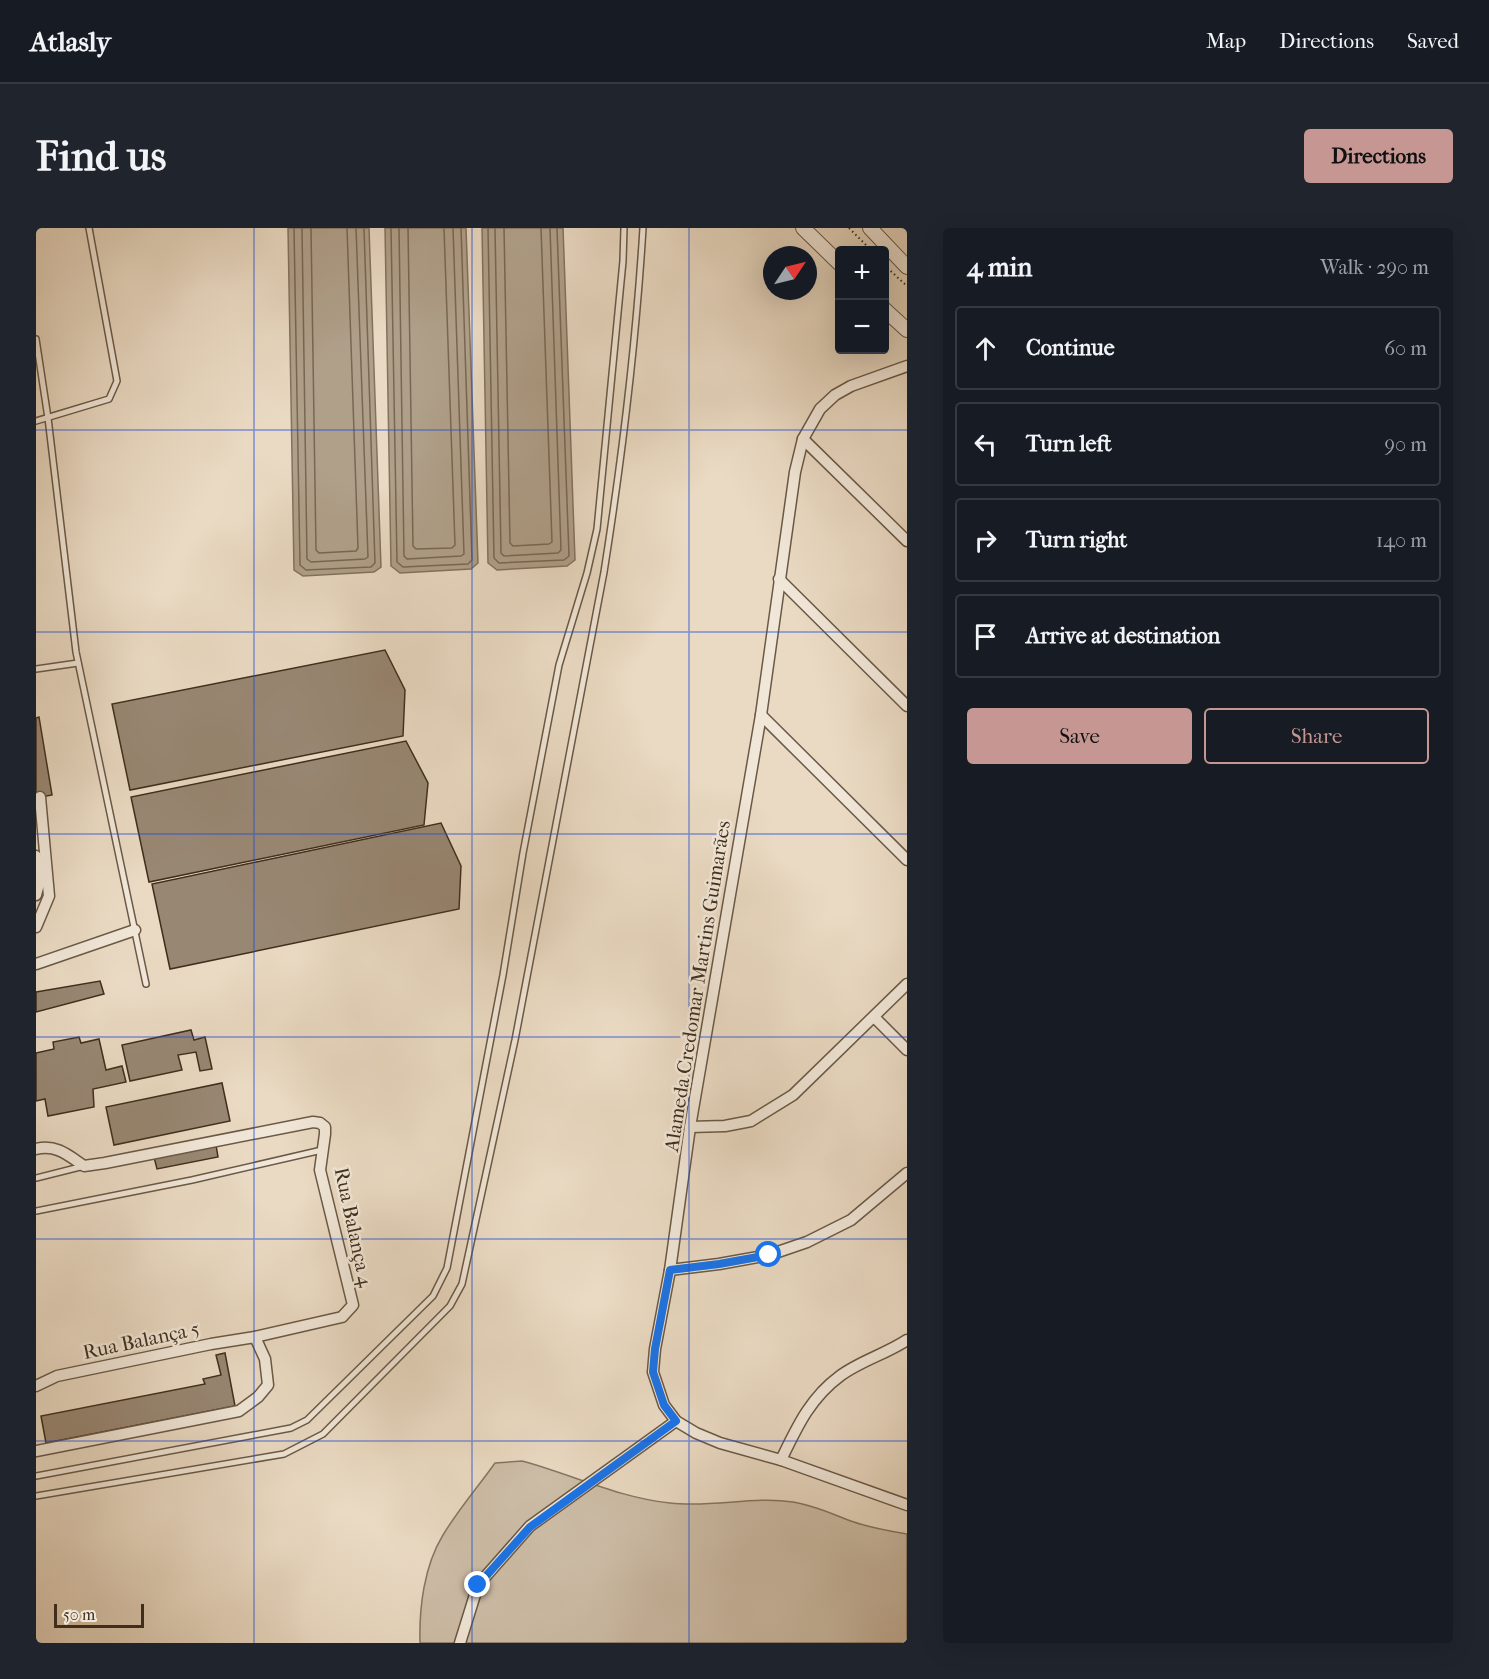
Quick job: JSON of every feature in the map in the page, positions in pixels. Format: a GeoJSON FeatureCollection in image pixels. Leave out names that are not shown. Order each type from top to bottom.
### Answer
{"type":"FeatureCollection","features":[{"type":"Feature","properties":{"kind":"street"},"geometry":{"type":"LineString","coordinates":[[803,228],[835,259]]}},
{"type":"Feature","properties":{"kind":"street"},"geometry":{"type":"LineString","coordinates":[[870,228],[907,267]]}},
{"type":"Feature","properties":{"kind":"street"},"geometry":{"type":"LineString","coordinates":[[889,313],[907,330]]}},
{"type":"Feature","properties":{"kind":"street","name":"Alameda Credomar Martins Guimarães"},"geometry":{"type":"LineString","coordinates":[[676,1421],[664,1405],[653,1372],[655,1349],[670,1270],[690,1127],[761,715],[795,472],[803,439],[819,409],[835,395],[851,386],[907,366]]}},
{"type":"Feature","properties":{"kind":"street"},"geometry":{"type":"LineString","coordinates":[[803,439],[907,541]]}},
{"type":"Feature","properties":{"kind":"street"},"geometry":{"type":"LineString","coordinates":[[779,579],[907,706]]}},
{"type":"Feature","properties":{"kind":"street"},"geometry":{"type":"LineString","coordinates":[[761,715],[907,860]]}},
{"type":"Feature","properties":{"kind":"street"},"geometry":{"type":"LineString","coordinates":[[36,927],[49,896],[40,797]]}},
{"type":"Feature","properties":{"kind":"street"},"geometry":{"type":"LineString","coordinates":[[36,856],[40,880],[36,895]]}},
{"type":"Feature","properties":{"kind":"street"},"geometry":{"type":"LineString","coordinates":[[36,964],[135,930]]}},
{"type":"Feature","properties":{"kind":"street"},"geometry":{"type":"LineString","coordinates":[[690,1127],[725,1126],[751,1121],[793,1095],[907,984]]}},
{"type":"Feature","properties":{"kind":"street"},"geometry":{"type":"LineString","coordinates":[[874,1017],[907,1050]]}},
{"type":"Feature","properties":{"kind":"street","name":"Rua Balança 4"},"geometry":{"type":"LineString","coordinates":[[84,1166],[313,1122],[325,1127],[326,1134],[320,1170],[353,1305],[342,1317],[255,1337]]}},
{"type":"Feature","properties":{"kind":"street"},"geometry":{"type":"LineString","coordinates":[[36,1149],[46,1146],[62,1152],[84,1166]]}},
{"type":"Feature","properties":{"kind":"street"},"geometry":{"type":"LineString","coordinates":[[670,1270],[769,1255],[807,1242],[851,1220],[907,1173]]}},
{"type":"Feature","properties":{"kind":"street"},"geometry":{"type":"LineString","coordinates":[[36,1451],[239,1411],[258,1397],[268,1385],[265,1359],[255,1337]]}},
{"type":"Feature","properties":{"kind":"street","name":"Rua Balança 5"},"geometry":{"type":"LineString","coordinates":[[36,1386],[57,1376],[255,1337]]}},
{"type":"Feature","properties":{"kind":"street"},"geometry":{"type":"LineString","coordinates":[[781,1460],[806,1411],[823,1391],[841,1375],[907,1340]]}},
{"type":"Feature","properties":{"kind":"street"},"geometry":{"type":"LineString","coordinates":[[460,1643],[478,1585],[530,1527],[676,1421],[720,1443],[781,1460],[907,1505]]}},
{"type":"Feature","properties":{"kind":"lane"},"geometry":{"type":"LineString","coordinates":[[36,421],[109,399],[117,381],[89,228]]}},
{"type":"Feature","properties":{"kind":"lane"},"geometry":{"type":"LineString","coordinates":[[36,1476],[291,1428],[307,1420],[433,1296],[447,1268],[559,665],[587,573],[597,529],[623,261],[624,228]]}},
{"type":"Feature","properties":{"kind":"lane"},"geometry":{"type":"LineString","coordinates":[[36,1502],[38,1496],[284,1454],[306,1444],[323,1434],[450,1306],[462,1284],[515,1040],[604,572],[616,497],[636,322],[643,228]]}},
{"type":"Feature","properties":{"kind":"lane"},"geometry":{"type":"LineString","coordinates":[[36,339],[78,663],[146,984]]}},
{"type":"Feature","properties":{"kind":"lane"},"geometry":{"type":"LineString","coordinates":[[36,669],[78,663]]}},
{"type":"Feature","properties":{"kind":"lane"},"geometry":{"type":"LineString","coordinates":[[36,1210],[192,1180],[322,1150]]}},
{"type":"Feature","properties":{"kind":"lane"},"geometry":{"type":"LineString","coordinates":[[36,1178],[84,1166]]}},
{"type":"Feature","properties":{"kind":"path"},"geometry":{"type":"LineString","coordinates":[[849,228],[867,246]]}},
{"type":"Feature","properties":{"kind":"path"},"geometry":{"type":"LineString","coordinates":[[889,269],[907,286]]}},
{"type":"Feature","properties":{"kind":"shaded area"},"geometry":{"type":"Polygon","coordinates":[[[522,1461],[614,1491],[651,1500],[686,1504],[762,1500],[801,1503],[867,1526],[907,1534],[907,1643],[420,1643],[420,1616],[424,1588],[431,1560],[443,1535],[495,1463],[522,1461]]]}},
{"type":"Feature","properties":{"kind":"water"},"geometry":{"type":"Polygon","coordinates":[[[288,228],[369,228],[381,567],[374,572],[303,576],[294,570],[288,228]]]}},
{"type":"Feature","properties":{"kind":"water"},"geometry":{"type":"Polygon","coordinates":[[[385,228],[466,228],[478,563],[471,569],[400,573],[391,566],[385,228]]]}},
{"type":"Feature","properties":{"kind":"water"},"geometry":{"type":"Polygon","coordinates":[[[482,228],[563,228],[575,560],[567,566],[497,570],[488,563],[482,228]]]}},
{"type":"Feature","properties":{"kind":"building"},"geometry":{"type":"Polygon","coordinates":[[[385,650],[405,690],[403,736],[130,790],[112,704],[385,650]]]}},
{"type":"Feature","properties":{"kind":"building"},"geometry":{"type":"Polygon","coordinates":[[[39,717],[52,795],[36,798],[36,718],[39,717]]]}},
{"type":"Feature","properties":{"kind":"building"},"geometry":{"type":"Polygon","coordinates":[[[406,741],[428,783],[424,825],[149,882],[131,797],[406,741]]]}},
{"type":"Feature","properties":{"kind":"building"},"geometry":{"type":"Polygon","coordinates":[[[441,823],[461,866],[459,909],[170,969],[152,884],[441,823]]]}},
{"type":"Feature","properties":{"kind":"building"},"geometry":{"type":"Polygon","coordinates":[[[100,981],[104,994],[36,1012],[36,992],[100,981]]]}},
{"type":"Feature","properties":{"kind":"building"},"geometry":{"type":"Polygon","coordinates":[[[191,1030],[194,1040],[205,1037],[212,1069],[200,1071],[196,1052],[178,1055],[182,1070],[130,1081],[122,1045],[191,1030]]]}},
{"type":"Feature","properties":{"kind":"building"},"geometry":{"type":"Polygon","coordinates":[[[79,1037],[81,1043],[99,1039],[106,1070],[122,1066],[126,1082],[93,1089],[94,1107],[48,1116],[45,1099],[36,1101],[36,1053],[54,1049],[53,1042],[79,1037]]]}},
{"type":"Feature","properties":{"kind":"building"},"geometry":{"type":"Polygon","coordinates":[[[222,1083],[230,1121],[114,1145],[106,1107],[222,1083]]]}},
{"type":"Feature","properties":{"kind":"building"},"geometry":{"type":"Polygon","coordinates":[[[216,1145],[218,1157],[157,1169],[154,1157],[216,1145]]]}},
{"type":"Feature","properties":{"kind":"building"},"geometry":{"type":"Polygon","coordinates":[[[225,1353],[235,1406],[46,1443],[41,1416],[205,1384],[203,1379],[221,1375],[216,1355],[225,1353]]]}},
{"type":"Feature","properties":{"kind":"route"},"geometry":{"type":"LineString","coordinates":[[478,1585],[530,1527],[676,1421],[664,1405],[657,1390],[653,1372],[655,1349],[670,1270],[769,1255]]}}]}
